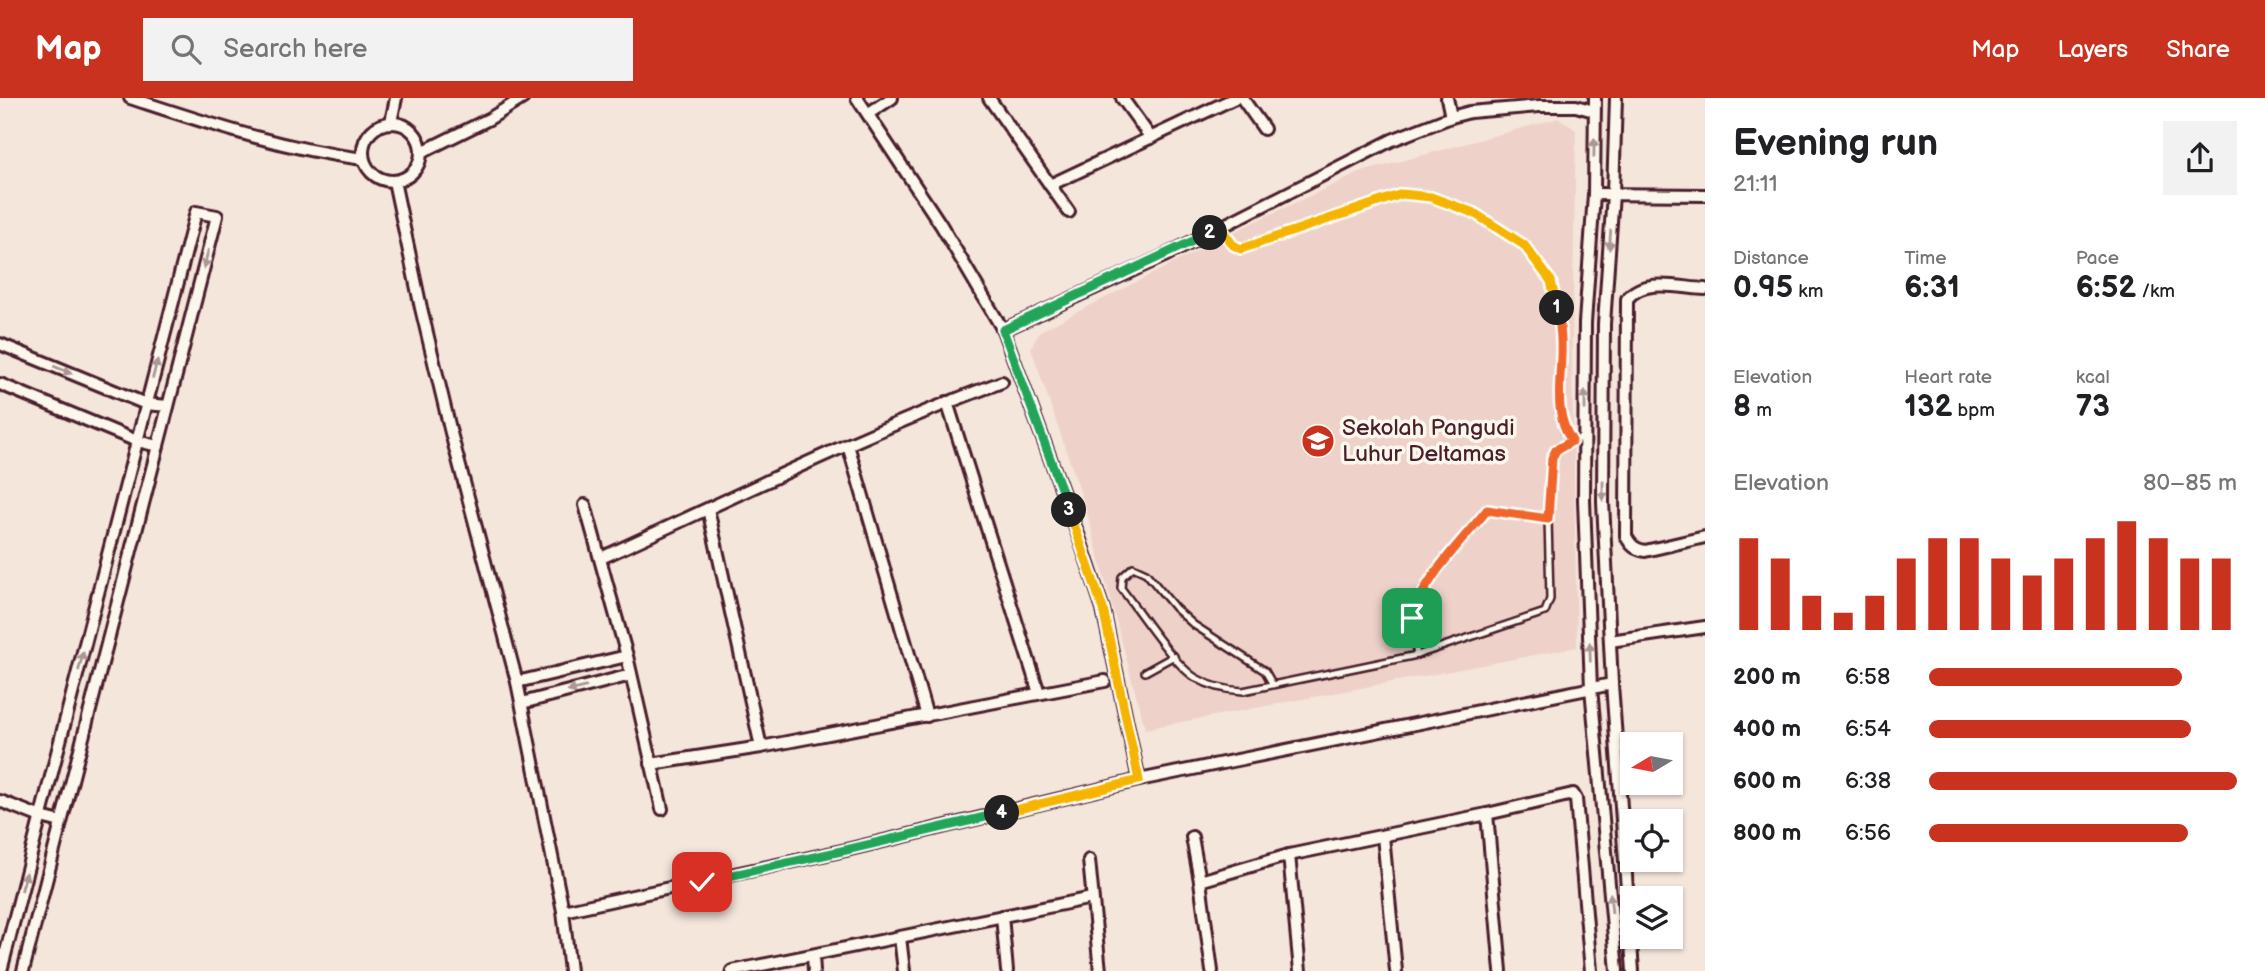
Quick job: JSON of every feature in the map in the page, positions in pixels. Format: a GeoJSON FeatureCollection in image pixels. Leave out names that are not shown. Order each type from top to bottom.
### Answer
{"type":"FeatureCollection","features":[{"type":"Feature","properties":{"kind":"street"},"geometry":{"type":"LineString","coordinates":[[130,98],[246,135],[323,154],[363,159]]}},
{"type":"Feature","properties":{"kind":"street"},"geometry":{"type":"LineString","coordinates":[[391,122],[396,98]]}},
{"type":"Feature","properties":{"kind":"street"},"geometry":{"type":"LineString","coordinates":[[422,152],[489,119],[523,98]]}},
{"type":"Feature","properties":{"kind":"street"},"geometry":{"type":"LineString","coordinates":[[857,98],[941,226],[1003,330],[1103,609],[1139,780]]}},
{"type":"Feature","properties":{"kind":"street"},"geometry":{"type":"LineString","coordinates":[[869,113],[892,98]]}},
{"type":"Feature","properties":{"kind":"street"},"geometry":{"type":"LineString","coordinates":[[989,98],[1069,212]]}},
{"type":"Feature","properties":{"kind":"street"},"geometry":{"type":"LineString","coordinates":[[1122,98],[1151,138]]}},
{"type":"Feature","properties":{"kind":"street"},"geometry":{"type":"LineString","coordinates":[[1051,185],[1235,98]]}},
{"type":"Feature","properties":{"kind":"street"},"geometry":{"type":"LineString","coordinates":[[1242,98],[1264,129]]}},
{"type":"Feature","properties":{"kind":"street"},"geometry":{"type":"LineString","coordinates":[[1447,98],[1451,117]]}},
{"type":"Feature","properties":{"kind":"street"},"geometry":{"type":"LineString","coordinates":[[1467,98],[1471,112]]}},
{"type":"Feature","properties":{"kind":"street"},"geometry":{"type":"LineString","coordinates":[[1595,98],[1594,194],[1585,323],[1584,500],[1591,688],[1617,971]]}},
{"type":"Feature","properties":{"kind":"street"},"geometry":{"type":"LineString","coordinates":[[1616,98],[1604,324],[1602,502],[1633,971]]}},
{"type":"Feature","properties":{"kind":"street"},"geometry":{"type":"LineString","coordinates":[[1003,330],[1221,228],[1392,141],[1451,117],[1471,112],[1539,106],[1576,106],[1594,111]]}},
{"type":"Feature","properties":{"kind":"street"},"geometry":{"type":"LineString","coordinates":[[391,122],[406,125],[418,137],[422,152],[418,166],[407,177],[394,181],[380,179],[369,171],[363,159],[363,146],[368,134],[378,125],[391,122]]}},
{"type":"Feature","properties":{"kind":"street"},"geometry":{"type":"LineString","coordinates":[[394,181],[448,420],[522,703],[563,911],[570,971]]}},
{"type":"Feature","properties":{"kind":"street"},"geometry":{"type":"LineString","coordinates":[[1594,194],[1705,195]]}},
{"type":"Feature","properties":{"kind":"street"},"geometry":{"type":"LineString","coordinates":[[1,971],[195,212],[217,216],[23,971]]}},
{"type":"Feature","properties":{"kind":"street"},"geometry":{"type":"LineString","coordinates":[[1705,289],[1645,286],[1634,291],[1628,299],[1626,522],[1626,536],[1637,550],[1645,551],[1705,537]]}},
{"type":"Feature","properties":{"kind":"street"},"geometry":{"type":"LineString","coordinates":[[0,344],[146,404],[168,407]]}},
{"type":"Feature","properties":{"kind":"street"},"geometry":{"type":"LineString","coordinates":[[601,558],[947,402],[1002,382]]}},
{"type":"Feature","properties":{"kind":"street"},"geometry":{"type":"LineString","coordinates":[[0,384],[137,441],[158,446]]}},
{"type":"Feature","properties":{"kind":"street"},"geometry":{"type":"LineString","coordinates":[[947,402],[1039,693]]}},
{"type":"Feature","properties":{"kind":"street"},"geometry":{"type":"LineString","coordinates":[[848,446],[927,716]]}},
{"type":"Feature","properties":{"kind":"street"},"geometry":{"type":"LineString","coordinates":[[585,505],[627,656],[662,809]]}},
{"type":"Feature","properties":{"kind":"street"},"geometry":{"type":"LineString","coordinates":[[708,509],[761,747]]}},
{"type":"Feature","properties":{"kind":"street"},"geometry":{"type":"LineString","coordinates":[[1610,641],[1705,627]]}},
{"type":"Feature","properties":{"kind":"street"},"geometry":{"type":"LineString","coordinates":[[517,682],[627,656]]}},
{"type":"Feature","properties":{"kind":"street"},"geometry":{"type":"LineString","coordinates":[[522,703],[631,675]]}},
{"type":"Feature","properties":{"kind":"street"},"geometry":{"type":"LineString","coordinates":[[651,764],[761,747],[1105,681]]}},
{"type":"Feature","properties":{"kind":"street"},"geometry":{"type":"LineString","coordinates":[[563,911],[846,850],[1139,780],[1612,684]]}},
{"type":"Feature","properties":{"kind":"street"},"geometry":{"type":"LineString","coordinates":[[1200,881],[1289,855],[1575,794],[1591,971]]}},
{"type":"Feature","properties":{"kind":"street"},"geometry":{"type":"LineString","coordinates":[[0,801],[40,817],[61,822]]}},
{"type":"Feature","properties":{"kind":"street"},"geometry":{"type":"LineString","coordinates":[[1487,814],[1501,971]]}},
{"type":"Feature","properties":{"kind":"street"},"geometry":{"type":"LineString","coordinates":[[1383,836],[1396,971]]}},
{"type":"Feature","properties":{"kind":"street"},"geometry":{"type":"LineString","coordinates":[[1192,837],[1212,971]]}},
{"type":"Feature","properties":{"kind":"street"},"geometry":{"type":"LineString","coordinates":[[1289,855],[1300,971]]}},
{"type":"Feature","properties":{"kind":"street"},"geometry":{"type":"LineString","coordinates":[[1089,860],[1100,971]]}},
{"type":"Feature","properties":{"kind":"street"},"geometry":{"type":"LineString","coordinates":[[732,971],[1093,898]]}},
{"type":"Feature","properties":{"kind":"street"},"geometry":{"type":"LineString","coordinates":[[1002,916],[1007,971]]}},
{"type":"Feature","properties":{"kind":"street"},"geometry":{"type":"LineString","coordinates":[[900,937],[904,971]]}},
{"type":"Feature","properties":{"kind":"street"},"geometry":{"type":"LineString","coordinates":[[813,955],[814,971]]}},
{"type":"Feature","properties":{"kind":"lane"},"geometry":{"type":"LineString","coordinates":[[1221,228],[1233,245],[1241,249],[1402,194],[1431,197],[1474,213],[1524,245],[1551,281],[1562,340],[1559,411],[1565,432],[1572,441]]}},
{"type":"Feature","properties":{"kind":"lane"},"geometry":{"type":"LineString","coordinates":[[1273,685],[1265,671],[1194,625],[1175,608],[1146,573],[1139,568],[1133,568],[1122,577],[1121,588],[1174,656],[1194,677],[1222,689],[1243,691],[1273,685],[1418,655],[1545,612],[1550,599],[1548,519],[1552,458],[1556,450],[1584,438]]}},
{"type":"Feature","properties":{"kind":"lane"},"geometry":{"type":"LineString","coordinates":[[1418,655],[1411,626],[1420,594],[1487,510],[1548,519]]}},
{"type":"Feature","properties":{"kind":"lane"},"geometry":{"type":"LineString","coordinates":[[1145,672],[1174,656]]}},
{"type":"Feature","properties":{"kind":"shaded area","name":"Sekolah Pangudi Luhur Deltamas"},"geometry":{"type":"Polygon","coordinates":[[[1559,118],[1576,130],[1572,350],[1577,647],[1145,729],[1086,509],[1031,348],[1040,331],[1256,221],[1361,172],[1559,118]]]}},
{"type":"Feature","properties":{"kind":"place","name":"Sekolah Pangudi Luhur Deltamas"},"geometry":{"type":"Point","coordinates":[1318,441]}},
{"type":"Feature","properties":{"kind":"route"},"geometry":{"type":"LineString","coordinates":[[702,882],[1139,780],[1103,609],[1003,330],[1221,228],[1233,245],[1241,249],[1402,194],[1431,197],[1474,213],[1524,245],[1551,281],[1562,340],[1559,411],[1565,432],[1572,441],[1556,450],[1552,458],[1548,519],[1487,510],[1430,579],[1420,594],[1412,618]]}}]}
